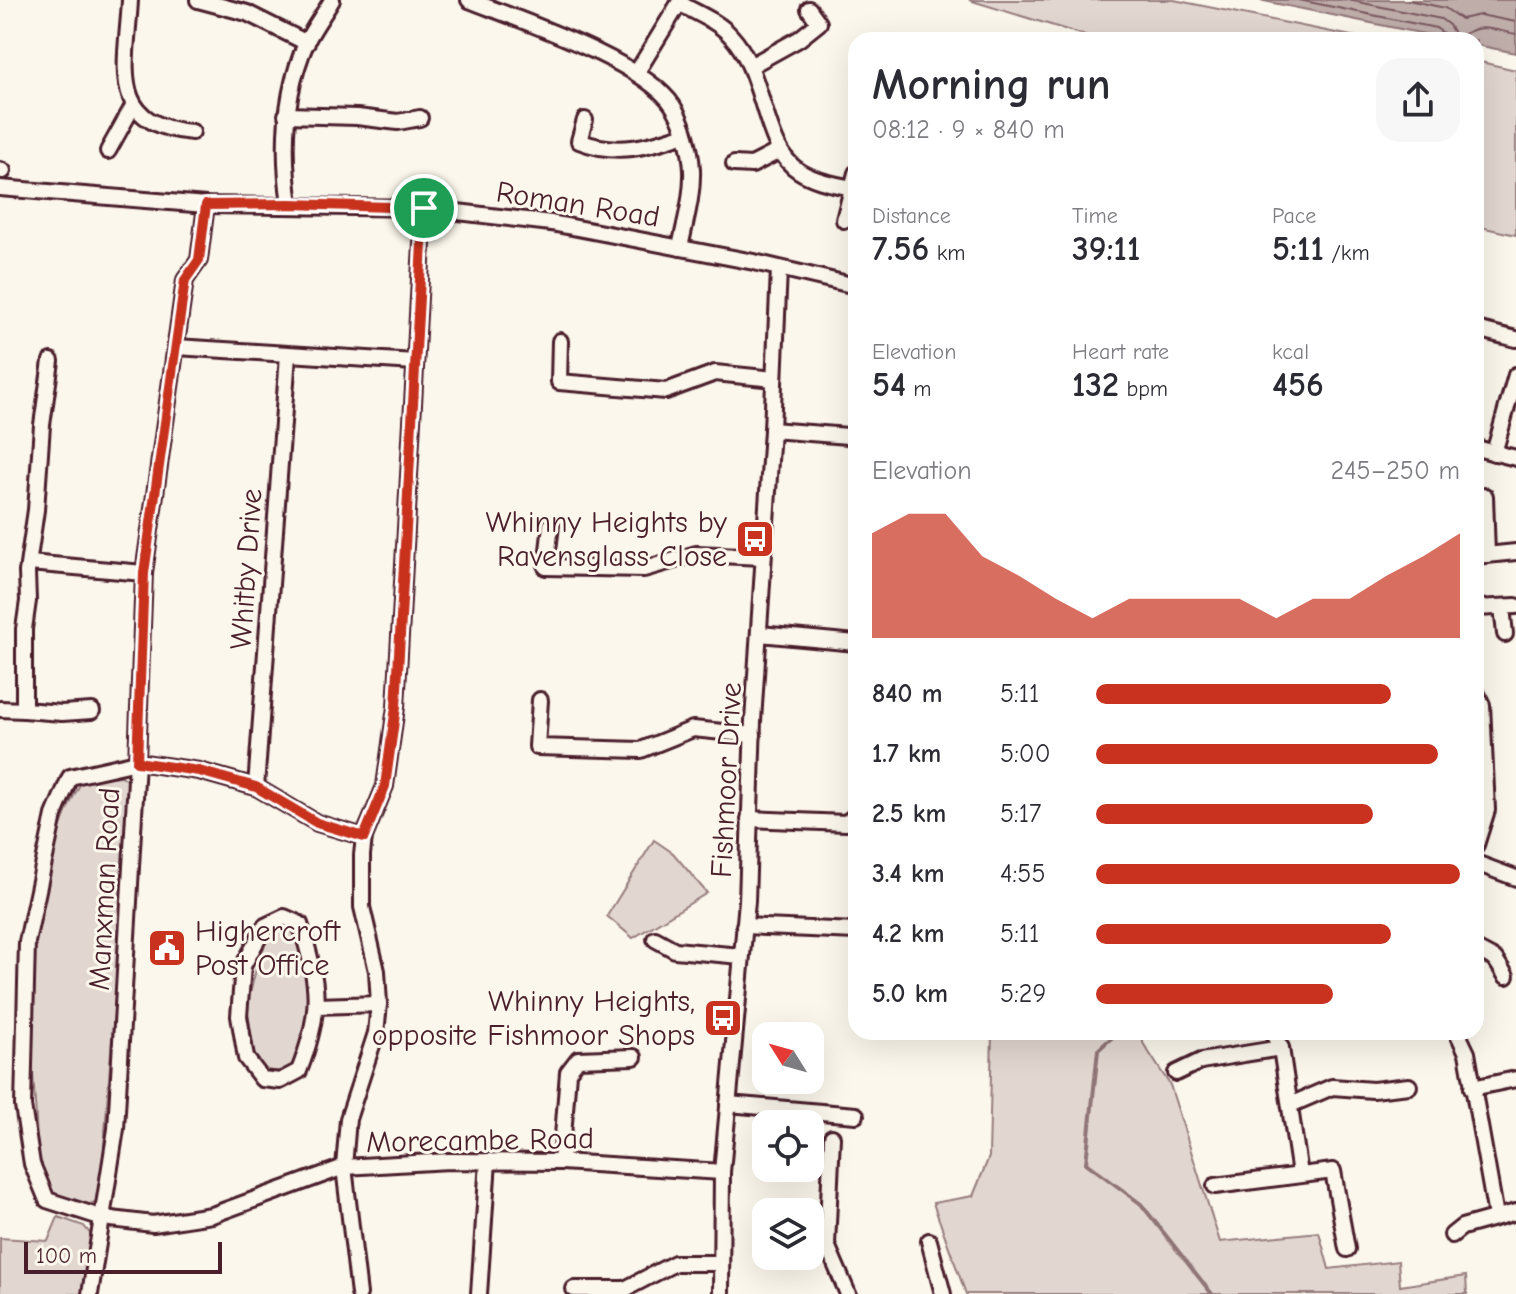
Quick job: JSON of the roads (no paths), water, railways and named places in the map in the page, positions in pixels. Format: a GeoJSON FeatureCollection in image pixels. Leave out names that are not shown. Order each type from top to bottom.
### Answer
{"type":"FeatureCollection","features":[{"type":"Feature","properties":{"kind":"street"},"geometry":{"type":"LineString","coordinates":[[130,0],[126,86],[133,106],[147,120],[168,130],[192,132]]}},
{"type":"Feature","properties":{"kind":"street"},"geometry":{"type":"LineString","coordinates":[[198,0],[247,13],[307,43]]}},
{"type":"Feature","properties":{"kind":"street"},"geometry":{"type":"LineString","coordinates":[[290,204],[286,176],[286,115],[292,85],[307,43],[332,0]]}},
{"type":"Feature","properties":{"kind":"street"},"geometry":{"type":"LineString","coordinates":[[469,0],[500,6],[637,72],[672,105],[685,134],[692,167],[692,185],[680,248]]}},
{"type":"Feature","properties":{"kind":"street"},"geometry":{"type":"LineString","coordinates":[[637,72],[680,2],[731,35],[752,65],[779,151],[800,172],[848,180]]}},
{"type":"Feature","properties":{"kind":"street"},"geometry":{"type":"LineString","coordinates":[[752,65],[799,39],[819,23],[809,9]]}},
{"type":"Feature","properties":{"kind":"street"},"geometry":{"type":"LineString","coordinates":[[108,151],[133,106]]}},
{"type":"Feature","properties":{"kind":"street"},"geometry":{"type":"LineString","coordinates":[[286,115],[357,117],[398,122],[420,118]]}},
{"type":"Feature","properties":{"kind":"street"},"geometry":{"type":"LineString","coordinates":[[585,120],[579,141],[611,150],[634,150],[685,134]]}},
{"type":"Feature","properties":{"kind":"street"},"geometry":{"type":"LineString","coordinates":[[734,164],[752,165],[779,151]]}},
{"type":"Feature","properties":{"kind":"street","name":"Roman Road"},"geometry":{"type":"LineString","coordinates":[[0,188],[206,205],[424,208],[551,223],[848,284]]}},
{"type":"Feature","properties":{"kind":"street"},"geometry":{"type":"LineString","coordinates":[[844,220],[848,204]]}},
{"type":"Feature","properties":{"kind":"street","name":"Manxman Road"},"geometry":{"type":"LineString","coordinates":[[90,1294],[116,1129],[137,762],[144,573],[185,280],[199,260],[206,205]]}},
{"type":"Feature","properties":{"kind":"street"},"geometry":{"type":"LineString","coordinates":[[359,1294],[344,1167],[348,1119],[376,1033],[379,1004],[377,971],[362,907],[364,837],[385,786],[396,707],[424,208]]}},
{"type":"Feature","properties":{"kind":"street","name":"Fishmoor Drive"},"geometry":{"type":"LineString","coordinates":[[721,1294],[722,1172],[744,926],[779,269]]}},
{"type":"Feature","properties":{"kind":"street"},"geometry":{"type":"LineString","coordinates":[[1484,331],[1516,339]]}},
{"type":"Feature","properties":{"kind":"street"},"geometry":{"type":"LineString","coordinates":[[560,341],[559,382],[666,391],[715,373],[774,379]]}},
{"type":"Feature","properties":{"kind":"street"},"geometry":{"type":"LineString","coordinates":[[176,347],[415,362]]}},
{"type":"Feature","properties":{"kind":"street","name":"Whitby Drive"},"geometry":{"type":"LineString","coordinates":[[256,787],[288,355]]}},
{"type":"Feature","properties":{"kind":"street"},"geometry":{"type":"LineString","coordinates":[[24,710],[24,629],[29,563],[51,361]]}},
{"type":"Feature","properties":{"kind":"street"},"geometry":{"type":"LineString","coordinates":[[1494,453],[1516,375]]}},
{"type":"Feature","properties":{"kind":"street"},"geometry":{"type":"LineString","coordinates":[[772,430],[848,436]]}},
{"type":"Feature","properties":{"kind":"street"},"geometry":{"type":"LineString","coordinates":[[1484,450],[1516,458]]}},
{"type":"Feature","properties":{"kind":"street"},"geometry":{"type":"LineString","coordinates":[[1484,516],[1485,496]]}},
{"type":"Feature","properties":{"kind":"street"},"geometry":{"type":"LineString","coordinates":[[551,525],[546,567],[644,569],[696,554],[763,557]]}},
{"type":"Feature","properties":{"kind":"street"},"geometry":{"type":"LineString","coordinates":[[1484,556],[1516,552]]}},
{"type":"Feature","properties":{"kind":"street"},"geometry":{"type":"LineString","coordinates":[[29,563],[144,573]]}},
{"type":"Feature","properties":{"kind":"street"},"geometry":{"type":"LineString","coordinates":[[1484,608],[1509,606],[1505,634]]}},
{"type":"Feature","properties":{"kind":"street"},"geometry":{"type":"LineString","coordinates":[[760,634],[848,642]]}},
{"type":"Feature","properties":{"kind":"street"},"geometry":{"type":"LineString","coordinates":[[540,700],[537,747],[641,750],[693,729],[753,735]]}},
{"type":"Feature","properties":{"kind":"street"},"geometry":{"type":"LineString","coordinates":[[0,709],[62,713],[92,711]]}},
{"type":"Feature","properties":{"kind":"street"},"geometry":{"type":"LineString","coordinates":[[137,762],[199,771],[256,787],[317,823],[364,837]]}},
{"type":"Feature","properties":{"kind":"street","name":"Morecambe Road"},"geometry":{"type":"LineString","coordinates":[[137,762],[70,777],[54,815],[27,942],[23,1106],[32,1164],[47,1200],[103,1218],[153,1224],[212,1215],[344,1167],[488,1161],[561,1162],[722,1172]]}},
{"type":"Feature","properties":{"kind":"street"},"geometry":{"type":"LineString","coordinates":[[749,819],[848,821]]}},
{"type":"Feature","properties":{"kind":"street"},"geometry":{"type":"LineString","coordinates":[[1484,866],[1516,878]]}},
{"type":"Feature","properties":{"kind":"street"},"geometry":{"type":"LineString","coordinates":[[284,917],[300,924],[313,964],[317,1006],[310,1043],[299,1071],[280,1081],[262,1079],[246,1058],[239,1016],[243,966],[265,926],[284,917]]}},
{"type":"Feature","properties":{"kind":"street"},"geometry":{"type":"LineString","coordinates":[[744,926],[848,931]]}},
{"type":"Feature","properties":{"kind":"street"},"geometry":{"type":"LineString","coordinates":[[655,939],[675,950],[741,956]]}},
{"type":"Feature","properties":{"kind":"street"},"geometry":{"type":"LineString","coordinates":[[1484,953],[1495,959],[1506,976]]}},
{"type":"Feature","properties":{"kind":"street"},"geometry":{"type":"LineString","coordinates":[[317,1006],[379,1004]]}},
{"type":"Feature","properties":{"kind":"street"},"geometry":{"type":"LineString","coordinates":[[1276,1040],[1281,1048],[1300,1174]]}},
{"type":"Feature","properties":{"kind":"street"},"geometry":{"type":"LineString","coordinates":[[1461,1040],[1467,1053],[1496,1216]]}},
{"type":"Feature","properties":{"kind":"street"},"geometry":{"type":"LineString","coordinates":[[1176,1073],[1201,1061],[1281,1048]]}},
{"type":"Feature","properties":{"kind":"street"},"geometry":{"type":"LineString","coordinates":[[561,1162],[568,1072],[578,1059],[634,1057]]}},
{"type":"Feature","properties":{"kind":"street"},"geometry":{"type":"LineString","coordinates":[[1472,1088],[1516,1079]]}},
{"type":"Feature","properties":{"kind":"street"},"geometry":{"type":"LineString","coordinates":[[1290,1105],[1332,1087],[1373,1090],[1409,1086]]}},
{"type":"Feature","properties":{"kind":"street"},"geometry":{"type":"LineString","coordinates":[[728,1104],[856,1115]]}},
{"type":"Feature","properties":{"kind":"street"},"geometry":{"type":"LineString","coordinates":[[832,1137],[827,1245],[848,1294]]}},
{"type":"Feature","properties":{"kind":"street"},"geometry":{"type":"LineString","coordinates":[[479,1294],[488,1161]]}},
{"type":"Feature","properties":{"kind":"street"},"geometry":{"type":"LineString","coordinates":[[1215,1186],[1333,1171],[1347,1249]]}},
{"type":"Feature","properties":{"kind":"street"},"geometry":{"type":"LineString","coordinates":[[1452,1235],[1462,1227],[1516,1212]]}},
{"type":"Feature","properties":{"kind":"street"},"geometry":{"type":"LineString","coordinates":[[929,1241],[943,1294]]}},
{"type":"Feature","properties":{"kind":"street"},"geometry":{"type":"LineString","coordinates":[[574,1289],[625,1289],[675,1263],[720,1263]]}},
{"type":"Feature","properties":{"kind":"water"},"geometry":{"type":"Polygon","coordinates":[[[1259,0],[1516,0],[1516,53],[1484,47],[1484,32],[1415,32],[1259,0]]]}},
{"type":"Feature","properties":{"kind":"waterway"},"geometry":{"type":"LineString","coordinates":[[1109,1040],[1098,1050],[1086,1163],[1141,1204],[1212,1294]]}},
{"type":"Feature","properties":{"kind":"place","name":"Whinny Heights by Ravensglass Close"},"geometry":{"type":"Point","coordinates":[755,539]}},
{"type":"Feature","properties":{"kind":"place","name":"Highercroft Post Office"},"geometry":{"type":"Point","coordinates":[167,948]}},
{"type":"Feature","properties":{"kind":"place","name":"Whinny Heights, opposite Fishmoor Shops"},"geometry":{"type":"Point","coordinates":[723,1018]}}]}
